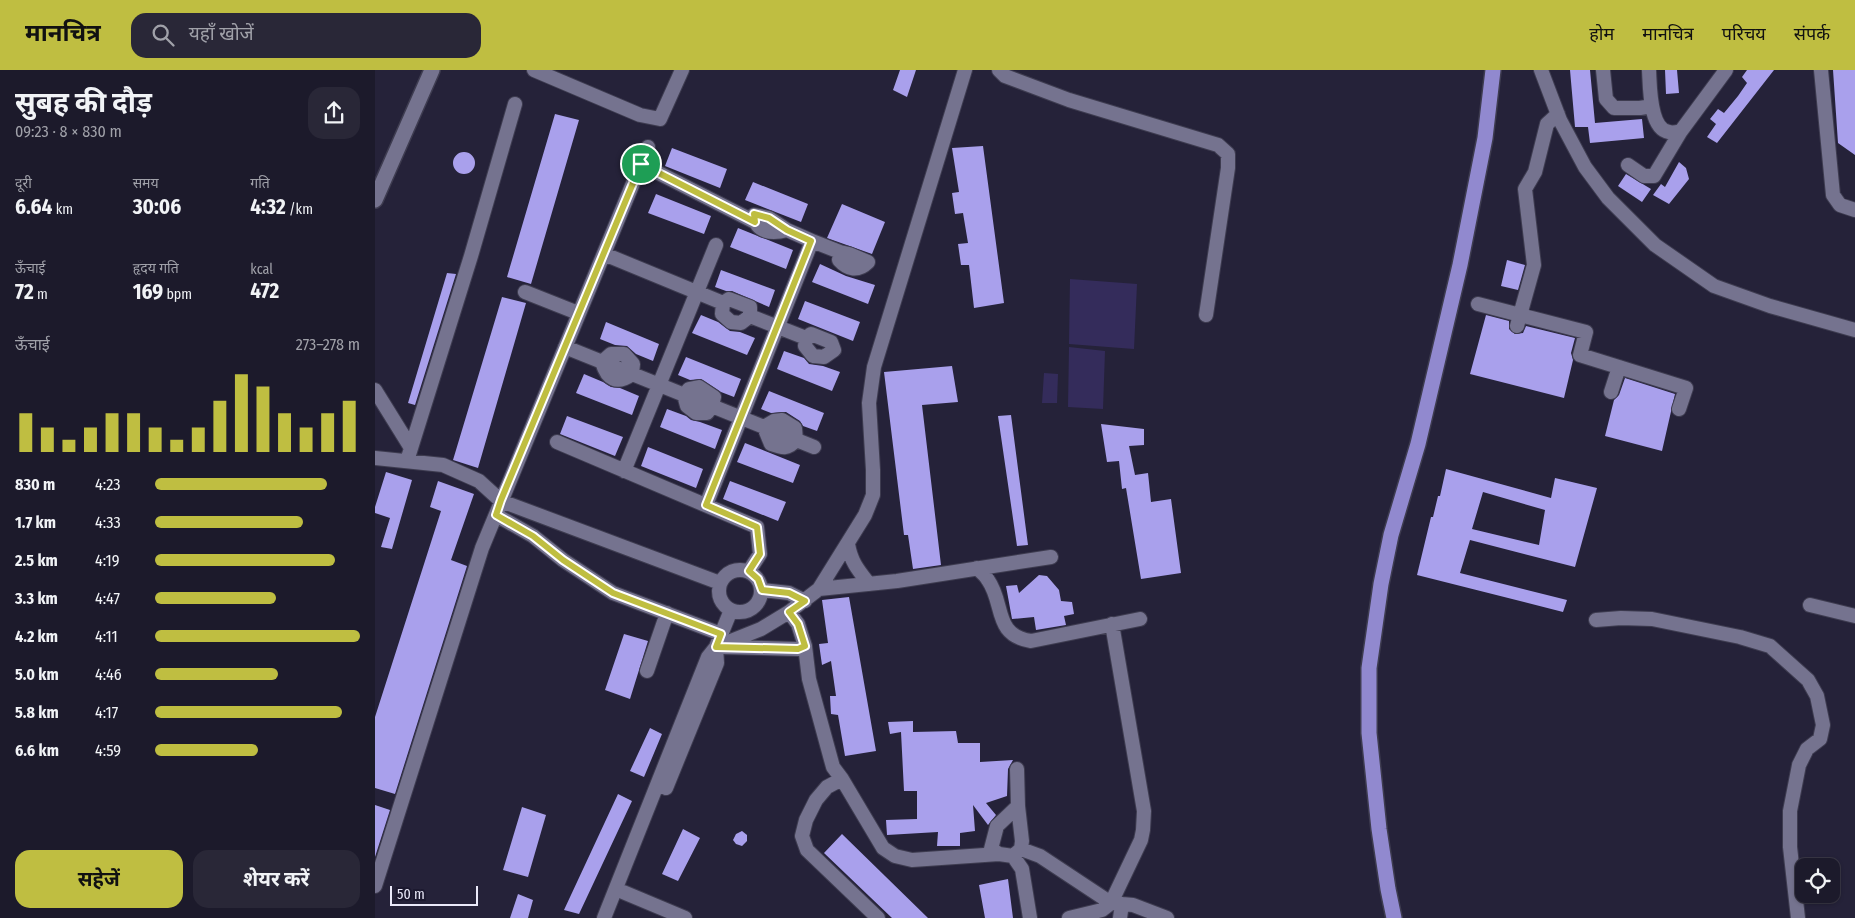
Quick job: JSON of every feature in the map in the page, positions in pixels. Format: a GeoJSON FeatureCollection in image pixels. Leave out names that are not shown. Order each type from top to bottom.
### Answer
{"type":"FeatureCollection","features":[{"type":"Feature","properties":{"kind":"main road"},"geometry":{"type":"LineString","coordinates":[[1394,918],[1379,829],[1369,733],[1369,668],[1381,584],[1391,535],[1418,444],[1460,265],[1485,138],[1493,70]]}},
{"type":"Feature","properties":{"kind":"street"},"geometry":{"type":"LineString","coordinates":[[375,200],[432,70]]}},
{"type":"Feature","properties":{"kind":"street"},"geometry":{"type":"LineString","coordinates":[[534,70],[640,115],[661,119],[682,70]]}},
{"type":"Feature","properties":{"kind":"street"},"geometry":{"type":"LineString","coordinates":[[719,641],[751,634],[789,612],[819,589],[865,515],[873,495],[869,403],[874,367],[965,70]]}},
{"type":"Feature","properties":{"kind":"street"},"geometry":{"type":"LineString","coordinates":[[999,70],[1005,76],[1069,100],[1218,145],[1227,154],[1228,168],[1206,315]]}},
{"type":"Feature","properties":{"kind":"street"},"geometry":{"type":"LineString","coordinates":[[1541,70],[1558,114],[1585,167],[1608,198],[1655,245],[1714,286],[1769,306],[1855,330]]}},
{"type":"Feature","properties":{"kind":"street"},"geometry":{"type":"LineString","coordinates":[[1603,70],[1606,99],[1615,108],[1652,106]]}},
{"type":"Feature","properties":{"kind":"street"},"geometry":{"type":"LineString","coordinates":[[1649,70],[1652,106],[1659,128],[1668,132],[1681,132]]}},
{"type":"Feature","properties":{"kind":"street"},"geometry":{"type":"LineString","coordinates":[[1628,165],[1644,176],[1654,176],[1681,132],[1726,70]]}},
{"type":"Feature","properties":{"kind":"street"},"geometry":{"type":"LineString","coordinates":[[1821,70],[1833,195],[1840,206],[1855,210]]}},
{"type":"Feature","properties":{"kind":"street"},"geometry":{"type":"LineString","coordinates":[[409,454],[471,256],[515,104]]}},
{"type":"Feature","properties":{"kind":"street"},"geometry":{"type":"LineString","coordinates":[[1519,320],[1534,265],[1525,188],[1535,172],[1547,124],[1558,114]]}},
{"type":"Feature","properties":{"kind":"street"},"geometry":{"type":"LineString","coordinates":[[375,886],[481,548],[648,147]]}},
{"type":"Feature","properties":{"kind":"street"},"geometry":{"type":"LineString","coordinates":[[641,164],[755,222],[761,229],[776,232],[787,230],[840,252]]}},
{"type":"Feature","properties":{"kind":"street"},"geometry":{"type":"LineString","coordinates":[[706,505],[811,241]]}},
{"type":"Feature","properties":{"kind":"street"},"geometry":{"type":"LineString","coordinates":[[624,471],[716,245]]}},
{"type":"Feature","properties":{"kind":"street"},"geometry":{"type":"LineString","coordinates":[[604,254],[723,303]]}},
{"type":"Feature","properties":{"kind":"street"},"geometry":{"type":"LineString","coordinates":[[525,292],[579,313]]}},
{"type":"Feature","properties":{"kind":"street"},"geometry":{"type":"LineString","coordinates":[[723,303],[729,299],[750,307],[750,316]]}},
{"type":"Feature","properties":{"kind":"street"},"geometry":{"type":"LineString","coordinates":[[723,303],[722,314],[731,322],[741,323],[750,316]]}},
{"type":"Feature","properties":{"kind":"street"},"geometry":{"type":"LineString","coordinates":[[1478,304],[1519,320],[1586,332],[1580,355],[1686,388],[1679,409]]}},
{"type":"Feature","properties":{"kind":"street"},"geometry":{"type":"LineString","coordinates":[[750,316],[805,338]]}},
{"type":"Feature","properties":{"kind":"street"},"geometry":{"type":"LineString","coordinates":[[565,347],[814,447]]}},
{"type":"Feature","properties":{"kind":"street"},"geometry":{"type":"LineString","coordinates":[[1611,392],[1619,367]]}},
{"type":"Feature","properties":{"kind":"street"},"geometry":{"type":"LineString","coordinates":[[375,390],[409,454]]}},
{"type":"Feature","properties":{"kind":"street"},"geometry":{"type":"LineString","coordinates":[[557,442],[757,527],[760,554],[749,571]]}},
{"type":"Feature","properties":{"kind":"street"},"geometry":{"type":"LineString","coordinates":[[375,458],[409,454],[443,465],[479,481],[501,500],[720,583]]}},
{"type":"Feature","properties":{"kind":"street"},"geometry":{"type":"LineString","coordinates":[[496,515],[533,536],[563,560],[613,593],[667,613],[719,641],[798,649],[805,646]]}},
{"type":"Feature","properties":{"kind":"street"},"geometry":{"type":"LineString","coordinates":[[848,544],[850,556],[856,568],[869,584]]}},
{"type":"Feature","properties":{"kind":"street"},"geometry":{"type":"LineString","coordinates":[[819,589],[869,584],[1051,557]]}},
{"type":"Feature","properties":{"kind":"street"},"geometry":{"type":"LineString","coordinates":[[977,568],[988,580],[992,588],[1003,622],[1008,631],[1020,639],[1031,641],[1140,619]]}},
{"type":"Feature","properties":{"kind":"street"},"geometry":{"type":"LineString","coordinates":[[733,570],[749,571],[758,579],[762,590],[761,597],[752,609],[738,612],[731,610],[720,599],[718,593],[720,583],[733,570]]}},
{"type":"Feature","properties":{"kind":"street"},"geometry":{"type":"LineString","coordinates":[[762,590],[789,593],[805,601]]}},
{"type":"Feature","properties":{"kind":"street"},"geometry":{"type":"LineString","coordinates":[[1810,605],[1855,616]]}},
{"type":"Feature","properties":{"kind":"street"},"geometry":{"type":"LineString","coordinates":[[605,918],[708,657],[719,641],[731,610]]}},
{"type":"Feature","properties":{"kind":"street"},"geometry":{"type":"LineString","coordinates":[[789,612],[798,624],[805,646],[809,679],[833,767],[883,848],[895,856],[912,860],[1011,853],[1022,840],[1018,806],[1017,769]]}},
{"type":"Feature","properties":{"kind":"street"},"geometry":{"type":"LineString","coordinates":[[647,672],[667,613]]}},
{"type":"Feature","properties":{"kind":"street"},"geometry":{"type":"LineString","coordinates":[[1596,620],[1621,618],[1652,619],[1740,637],[1770,646],[1808,680],[1817,696],[1823,725],[1821,739],[1807,749],[1799,765],[1789,811],[1790,847],[1798,918]]}},
{"type":"Feature","properties":{"kind":"street"},"geometry":{"type":"LineString","coordinates":[[1112,624],[1144,811],[1141,840],[1117,908]]}},
{"type":"Feature","properties":{"kind":"street"},"geometry":{"type":"LineString","coordinates":[[613,918],[717,663],[719,641]]}},
{"type":"Feature","properties":{"kind":"street"},"geometry":{"type":"LineString","coordinates":[[842,779],[827,787],[816,800],[806,820],[802,836],[807,850],[878,918]]}},
{"type":"Feature","properties":{"kind":"street"},"geometry":{"type":"LineString","coordinates":[[1018,806],[997,826],[991,849],[1040,856],[1117,908]]}},
{"type":"Feature","properties":{"kind":"street"},"geometry":{"type":"LineString","coordinates":[[1011,853],[1022,869],[1031,918]]}},
{"type":"Feature","properties":{"kind":"street"},"geometry":{"type":"LineString","coordinates":[[623,892],[685,918]]}},
{"type":"Feature","properties":{"kind":"street"},"geometry":{"type":"LineString","coordinates":[[1069,918],[1133,905],[1167,918]]}},
{"type":"Feature","properties":{"kind":"shaded area"},"geometry":{"type":"Polygon","coordinates":[[[1070,279],[1137,284],[1134,349],[1069,344],[1070,279]]]}},
{"type":"Feature","properties":{"kind":"shaded area"},"geometry":{"type":"Polygon","coordinates":[[[1069,347],[1105,351],[1103,409],[1068,407],[1069,347]]]}},
{"type":"Feature","properties":{"kind":"shaded area"},"geometry":{"type":"Polygon","coordinates":[[[1044,373],[1058,374],[1057,403],[1042,403],[1044,373]]]}},
{"type":"Feature","properties":{"kind":"building"},"geometry":{"type":"Polygon","coordinates":[[[900,70],[916,70],[907,97],[893,90],[900,70]]]}},
{"type":"Feature","properties":{"kind":"building"},"geometry":{"type":"Polygon","coordinates":[[[1570,70],[1590,70],[1595,123],[1642,119],[1644,138],[1590,143],[1588,127],[1575,127],[1570,70]]]}},
{"type":"Feature","properties":{"kind":"building"},"geometry":{"type":"Polygon","coordinates":[[[1665,70],[1677,70],[1679,93],[1666,94],[1665,70]]]}},
{"type":"Feature","properties":{"kind":"building"},"geometry":{"type":"Polygon","coordinates":[[[1747,70],[1774,70],[1717,143],[1707,137],[1716,124],[1710,119],[1718,109],[1724,113],[1738,96],[1747,83],[1742,77],[1747,70]]]}},
{"type":"Feature","properties":{"kind":"building"},"geometry":{"type":"Polygon","coordinates":[[[1833,70],[1855,70],[1855,155],[1838,143],[1833,70]]]}},
{"type":"Feature","properties":{"kind":"building"},"geometry":{"type":"Polygon","coordinates":[[[555,114],[579,120],[531,284],[507,277],[555,114]]]}},
{"type":"Feature","properties":{"kind":"building"},"geometry":{"type":"Polygon","coordinates":[[[983,146],[1004,303],[974,308],[969,265],[961,265],[958,244],[968,243],[963,213],[955,214],[952,193],[959,192],[952,148],[983,146]]]}},
{"type":"Feature","properties":{"kind":"building"},"geometry":{"type":"Polygon","coordinates":[[[672,148],[727,169],[720,188],[665,166],[672,148]]]}},
{"type":"Feature","properties":{"kind":"building"},"geometry":{"type":"Polygon","coordinates":[[[460,152],[468,152],[475,159],[475,167],[468,174],[460,174],[453,167],[453,159],[460,152]]]}},
{"type":"Feature","properties":{"kind":"building"},"geometry":{"type":"Polygon","coordinates":[[[1679,162],[1686,168],[1689,179],[1669,204],[1653,195],[1661,184],[1665,187],[1679,162]]]}},
{"type":"Feature","properties":{"kind":"building"},"geometry":{"type":"Polygon","coordinates":[[[1626,174],[1651,189],[1642,202],[1618,186],[1626,174]]]}},
{"type":"Feature","properties":{"kind":"building"},"geometry":{"type":"Polygon","coordinates":[[[753,182],[808,204],[801,222],[745,200],[753,182]]]}},
{"type":"Feature","properties":{"kind":"building"},"geometry":{"type":"Polygon","coordinates":[[[656,194],[711,216],[704,234],[648,213],[656,194]]]}},
{"type":"Feature","properties":{"kind":"building"},"geometry":{"type":"Polygon","coordinates":[[[842,204],[885,222],[872,254],[827,238],[842,204]]]}},
{"type":"Feature","properties":{"kind":"building"},"geometry":{"type":"Polygon","coordinates":[[[738,228],[793,250],[786,269],[730,247],[738,228]]]}},
{"type":"Feature","properties":{"kind":"building"},"geometry":{"type":"Polygon","coordinates":[[[1507,260],[1525,265],[1518,290],[1501,286],[1507,260]]]}},
{"type":"Feature","properties":{"kind":"building"},"geometry":{"type":"Polygon","coordinates":[[[820,264],[846,276],[875,285],[868,304],[812,282],[820,264]]]}},
{"type":"Feature","properties":{"kind":"building"},"geometry":{"type":"Polygon","coordinates":[[[721,270],[775,290],[769,307],[732,291],[715,287],[721,270]]]}},
{"type":"Feature","properties":{"kind":"building"},"geometry":{"type":"Polygon","coordinates":[[[447,273],[456,274],[415,405],[408,403],[447,273]]]}},
{"type":"Feature","properties":{"kind":"building"},"geometry":{"type":"Polygon","coordinates":[[[502,297],[526,303],[478,468],[453,460],[502,297]]]}},
{"type":"Feature","properties":{"kind":"building"},"geometry":{"type":"Polygon","coordinates":[[[805,301],[860,322],[853,341],[798,319],[805,301]]]}},
{"type":"Feature","properties":{"kind":"building"},"geometry":{"type":"Polygon","coordinates":[[[701,315],[718,322],[730,331],[740,332],[755,338],[747,355],[692,333],[701,315]]]}},
{"type":"Feature","properties":{"kind":"building"},"geometry":{"type":"Polygon","coordinates":[[[1486,315],[1509,321],[1509,329],[1515,334],[1523,333],[1526,326],[1575,338],[1571,353],[1573,360],[1564,398],[1470,374],[1486,315]]]}},
{"type":"Feature","properties":{"kind":"building"},"geometry":{"type":"Polygon","coordinates":[[[606,322],[659,344],[653,361],[636,354],[627,346],[615,345],[600,339],[606,322]]]}},
{"type":"Feature","properties":{"kind":"building"},"geometry":{"type":"Polygon","coordinates":[[[784,351],[804,358],[809,364],[823,366],[840,372],[832,391],[777,369],[784,351]]]}},
{"type":"Feature","properties":{"kind":"building"},"geometry":{"type":"Polygon","coordinates":[[[686,357],[741,379],[734,397],[721,392],[701,379],[690,380],[678,375],[686,357]]]}},
{"type":"Feature","properties":{"kind":"building"},"geometry":{"type":"Polygon","coordinates":[[[952,366],[958,402],[922,405],[941,565],[913,569],[908,535],[904,535],[884,372],[952,366]]]}},
{"type":"Feature","properties":{"kind":"building"},"geometry":{"type":"Polygon","coordinates":[[[584,374],[611,387],[620,388],[639,396],[632,415],[576,393],[584,374]]]}},
{"type":"Feature","properties":{"kind":"building"},"geometry":{"type":"Polygon","coordinates":[[[1625,378],[1675,394],[1662,451],[1605,436],[1614,400],[1619,395],[1625,378]]]}},
{"type":"Feature","properties":{"kind":"building"},"geometry":{"type":"Polygon","coordinates":[[[769,391],[824,413],[817,431],[803,426],[800,421],[786,412],[771,413],[761,409],[769,391]]]}},
{"type":"Feature","properties":{"kind":"building"},"geometry":{"type":"Polygon","coordinates":[[[667,409],[686,416],[691,420],[722,430],[715,449],[660,427],[667,409]]]}},
{"type":"Feature","properties":{"kind":"building"},"geometry":{"type":"Polygon","coordinates":[[[1011,415],[1028,545],[1017,546],[998,416],[1011,415]]]}},
{"type":"Feature","properties":{"kind":"building"},"geometry":{"type":"Polygon","coordinates":[[[567,416],[623,437],[615,456],[560,434],[567,416]]]}},
{"type":"Feature","properties":{"kind":"building"},"geometry":{"type":"Polygon","coordinates":[[[1101,424],[1144,429],[1144,445],[1129,446],[1135,475],[1148,473],[1151,502],[1171,499],[1181,573],[1141,579],[1126,488],[1122,489],[1119,461],[1107,462],[1101,424]]]}},
{"type":"Feature","properties":{"kind":"building"},"geometry":{"type":"Polygon","coordinates":[[[745,443],[800,465],[793,483],[737,462],[745,443]]]}},
{"type":"Feature","properties":{"kind":"building"},"geometry":{"type":"Polygon","coordinates":[[[648,447],[703,469],[696,488],[641,466],[648,447]]]}},
{"type":"Feature","properties":{"kind":"building"},"geometry":{"type":"Polygon","coordinates":[[[1446,469],[1551,498],[1555,478],[1597,488],[1575,567],[1470,540],[1460,573],[1567,600],[1563,612],[1417,575],[1431,517],[1433,517],[1438,496],[1440,496],[1446,469]],[[1483,492],[1472,529],[1539,545],[1545,510],[1483,492]]]}},
{"type":"Feature","properties":{"kind":"building"},"geometry":{"type":"Polygon","coordinates":[[[386,472],[412,480],[392,549],[381,547],[390,518],[375,513],[375,507],[386,472]]]}},
{"type":"Feature","properties":{"kind":"building"},"geometry":{"type":"Polygon","coordinates":[[[438,481],[474,494],[451,560],[467,566],[395,794],[375,788],[375,717],[441,511],[430,507],[438,481]]]}},
{"type":"Feature","properties":{"kind":"building"},"geometry":{"type":"Polygon","coordinates":[[[730,481],[786,502],[778,521],[723,499],[730,481]]]}},
{"type":"Feature","properties":{"kind":"building"},"geometry":{"type":"Polygon","coordinates":[[[1039,575],[1047,576],[1059,590],[1061,601],[1072,602],[1074,614],[1064,616],[1066,625],[1036,630],[1034,617],[1012,619],[1006,586],[1017,585],[1019,593],[1039,575]]]}},
{"type":"Feature","properties":{"kind":"building"},"geometry":{"type":"Polygon","coordinates":[[[849,597],[876,751],[845,756],[838,715],[831,714],[830,696],[836,696],[831,661],[822,665],[819,644],[828,643],[822,600],[849,597]]]}},
{"type":"Feature","properties":{"kind":"building"},"geometry":{"type":"Polygon","coordinates":[[[624,634],[648,641],[630,699],[605,690],[624,634]]]}},
{"type":"Feature","properties":{"kind":"building"},"geometry":{"type":"Polygon","coordinates":[[[913,721],[913,732],[956,731],[958,743],[980,743],[980,762],[1013,760],[1008,769],[1007,796],[986,803],[996,815],[988,825],[973,805],[975,831],[960,833],[960,846],[937,846],[938,832],[887,835],[886,820],[917,819],[917,791],[904,791],[901,732],[890,734],[888,722],[913,721]]]}},
{"type":"Feature","properties":{"kind":"building"},"geometry":{"type":"Polygon","coordinates":[[[650,728],[662,734],[644,777],[630,771],[650,728]]]}},
{"type":"Feature","properties":{"kind":"building"},"geometry":{"type":"Polygon","coordinates":[[[618,794],[632,801],[579,914],[564,910],[618,794]]]}},
{"type":"Feature","properties":{"kind":"building"},"geometry":{"type":"Polygon","coordinates":[[[375,805],[390,810],[375,857],[375,805]]]}},
{"type":"Feature","properties":{"kind":"building"},"geometry":{"type":"Polygon","coordinates":[[[522,807],[546,815],[528,877],[503,870],[522,807]]]}},
{"type":"Feature","properties":{"kind":"building"},"geometry":{"type":"Polygon","coordinates":[[[683,829],[700,838],[678,881],[662,874],[683,829]]]}},
{"type":"Feature","properties":{"kind":"building"},"geometry":{"type":"Polygon","coordinates":[[[742,831],[747,835],[747,841],[742,846],[736,844],[733,840],[736,834],[742,831]]]}},
{"type":"Feature","properties":{"kind":"building"},"geometry":{"type":"Polygon","coordinates":[[[842,834],[928,918],[892,918],[824,853],[842,834]]]}},
{"type":"Feature","properties":{"kind":"building"},"geometry":{"type":"Polygon","coordinates":[[[1008,879],[1013,918],[985,918],[979,885],[1008,879]]]}},
{"type":"Feature","properties":{"kind":"building"},"geometry":{"type":"Polygon","coordinates":[[[518,894],[533,900],[528,918],[510,918],[518,894]]]}},
{"type":"Feature","properties":{"kind":"route"},"geometry":{"type":"LineString","coordinates":[[641,164],[726,209],[755,222],[754,214],[769,218],[787,230],[811,241],[706,505],[757,527],[760,554],[749,571],[758,579],[762,590],[789,593],[805,601],[789,612],[798,624],[805,646],[798,649],[716,647],[721,634],[613,593],[563,560],[533,536],[496,515],[641,164]]}}]}
